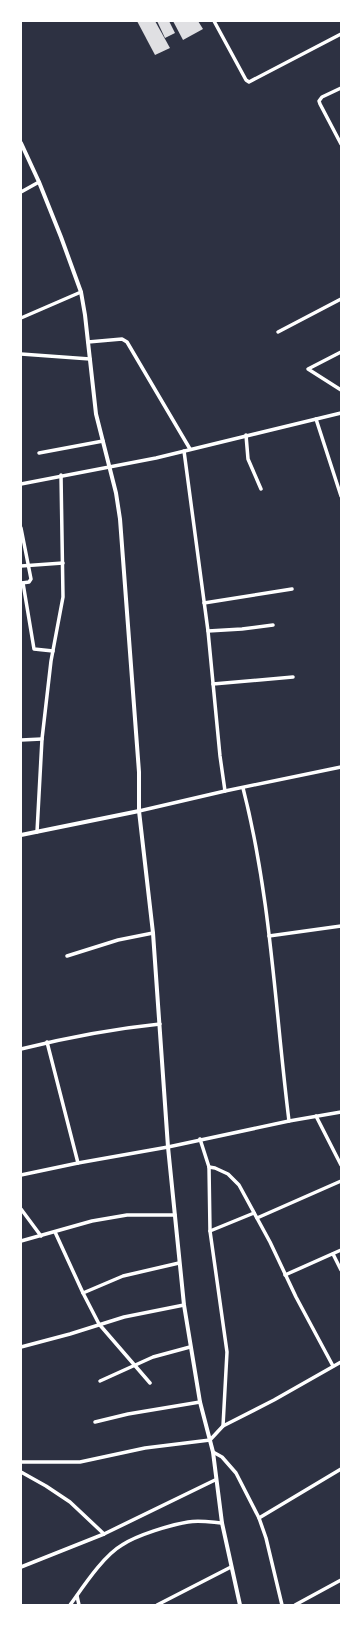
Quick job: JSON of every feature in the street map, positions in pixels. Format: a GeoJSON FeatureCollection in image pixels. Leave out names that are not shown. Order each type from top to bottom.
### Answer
{"type":"FeatureCollection","features":[{"type":"Feature","properties":{"kind":"street"},"geometry":{"type":"LineString","coordinates":[[214,21],[246,80],[249,82],[341,34]]}},
{"type":"Feature","properties":{"kind":"street"},"geometry":{"type":"LineString","coordinates":[[341,88],[322,97],[319,101],[341,144]]}},
{"type":"Feature","properties":{"kind":"street"},"geometry":{"type":"LineString","coordinates":[[21,143],[39,182],[81,292],[90,359],[93,399],[116,493],[123,538],[139,772],[139,811],[153,933],[168,1147],[179,1263],[190,1347],[200,1402],[210,1440],[222,1523],[240,1605]]}},
{"type":"Feature","properties":{"kind":"street"},"geometry":{"type":"LineString","coordinates":[[21,192],[39,182]]}},
{"type":"Feature","properties":{"kind":"street"},"geometry":{"type":"LineString","coordinates":[[21,318],[81,292]]}},
{"type":"Feature","properties":{"kind":"street"},"geometry":{"type":"LineString","coordinates":[[278,332],[341,299]]}},
{"type":"Feature","properties":{"kind":"street"},"geometry":{"type":"LineString","coordinates":[[88,342],[122,339],[127,342],[190,449]]}},
{"type":"Feature","properties":{"kind":"street"},"geometry":{"type":"LineString","coordinates":[[341,352],[308,369],[341,390]]}},
{"type":"Feature","properties":{"kind":"street"},"geometry":{"type":"LineString","coordinates":[[21,354],[90,359]]}},
{"type":"Feature","properties":{"kind":"street"},"geometry":{"type":"LineString","coordinates":[[21,484],[61,475],[156,458],[341,413]]}},
{"type":"Feature","properties":{"kind":"street"},"geometry":{"type":"LineString","coordinates":[[316,419],[341,496]]}},
{"type":"Feature","properties":{"kind":"street"},"geometry":{"type":"LineString","coordinates":[[246,435],[248,459],[261,488]]}},
{"type":"Feature","properties":{"kind":"street"},"geometry":{"type":"LineString","coordinates":[[39,453],[103,442]]}},
{"type":"Feature","properties":{"kind":"street"},"geometry":{"type":"LineString","coordinates":[[184,450],[208,631],[225,791]]}},
{"type":"Feature","properties":{"kind":"street"},"geometry":{"type":"LineString","coordinates":[[37,832],[42,740],[53,651],[63,597],[61,475]]}},
{"type":"Feature","properties":{"kind":"street"},"geometry":{"type":"LineString","coordinates":[[21,528],[31,579],[29,582],[22,583],[34,649],[53,651]]}},
{"type":"Feature","properties":{"kind":"street"},"geometry":{"type":"LineString","coordinates":[[21,566],[63,564]]}},
{"type":"Feature","properties":{"kind":"street"},"geometry":{"type":"LineString","coordinates":[[204,603],[292,589]]}},
{"type":"Feature","properties":{"kind":"street"},"geometry":{"type":"LineString","coordinates":[[208,631],[273,625]]}},
{"type":"Feature","properties":{"kind":"street"},"geometry":{"type":"LineString","coordinates":[[213,684],[292,677]]}},
{"type":"Feature","properties":{"kind":"street"},"geometry":{"type":"LineString","coordinates":[[21,740],[42,740]]}},
{"type":"Feature","properties":{"kind":"street"},"geometry":{"type":"LineString","coordinates":[[21,835],[341,767]]}},
{"type":"Feature","properties":{"kind":"street"},"geometry":{"type":"LineString","coordinates":[[243,788],[256,842],[269,936],[289,1120]]}},
{"type":"Feature","properties":{"kind":"street"},"geometry":{"type":"LineString","coordinates":[[269,936],[341,926]]}},
{"type":"Feature","properties":{"kind":"street"},"geometry":{"type":"LineString","coordinates":[[67,956],[118,940],[153,933]]}},
{"type":"Feature","properties":{"kind":"street"},"geometry":{"type":"LineString","coordinates":[[21,1048],[73,1036],[118,1028],[160,1024]]}},
{"type":"Feature","properties":{"kind":"street"},"geometry":{"type":"LineString","coordinates":[[47,1042],[78,1163]]}},
{"type":"Feature","properties":{"kind":"street"},"geometry":{"type":"LineString","coordinates":[[21,1176],[78,1163],[168,1147],[289,1120],[341,1112]]}},
{"type":"Feature","properties":{"kind":"street"},"geometry":{"type":"LineString","coordinates":[[316,1116],[341,1165]]}},
{"type":"Feature","properties":{"kind":"street"},"geometry":{"type":"LineString","coordinates":[[200,1139],[209,1168],[210,1231],[227,1352],[224,1426]]}},
{"type":"Feature","properties":{"kind":"street"},"geometry":{"type":"LineString","coordinates":[[209,1168],[215,1168],[235,1179],[257,1218],[333,1366]]}},
{"type":"Feature","properties":{"kind":"street"},"geometry":{"type":"LineString","coordinates":[[257,1218],[341,1182]]}},
{"type":"Feature","properties":{"kind":"street"},"geometry":{"type":"LineString","coordinates":[[21,1209],[41,1236]]}},
{"type":"Feature","properties":{"kind":"street"},"geometry":{"type":"LineString","coordinates":[[210,1231],[254,1213]]}},
{"type":"Feature","properties":{"kind":"street"},"geometry":{"type":"LineString","coordinates":[[21,1241],[92,1221],[127,1215],[175,1215]]}},
{"type":"Feature","properties":{"kind":"street"},"geometry":{"type":"LineString","coordinates":[[55,1232],[99,1324],[150,1383]]}},
{"type":"Feature","properties":{"kind":"street"},"geometry":{"type":"LineString","coordinates":[[285,1274],[341,1250]]}},
{"type":"Feature","properties":{"kind":"street"},"geometry":{"type":"LineString","coordinates":[[333,1254],[341,1270]]}},
{"type":"Feature","properties":{"kind":"street"},"geometry":{"type":"LineString","coordinates":[[83,1293],[123,1276],[179,1263]]}},
{"type":"Feature","properties":{"kind":"street"},"geometry":{"type":"LineString","coordinates":[[21,1347],[70,1334],[124,1317],[184,1305]]}},
{"type":"Feature","properties":{"kind":"street"},"geometry":{"type":"LineString","coordinates":[[100,1381],[153,1357],[190,1347]]}},
{"type":"Feature","properties":{"kind":"street"},"geometry":{"type":"LineString","coordinates":[[21,1462],[80,1462],[145,1448],[210,1440],[224,1426],[341,1362]]}},
{"type":"Feature","properties":{"kind":"street"},"geometry":{"type":"LineString","coordinates":[[95,1422],[128,1414],[200,1402]]}},
{"type":"Feature","properties":{"kind":"street"},"geometry":{"type":"LineString","coordinates":[[212,1452],[222,1457],[236,1473],[259,1518],[266,1538],[282,1605]]}},
{"type":"Feature","properties":{"kind":"street"},"geometry":{"type":"LineString","coordinates":[[259,1518],[341,1470]]}},
{"type":"Feature","properties":{"kind":"street"},"geometry":{"type":"LineString","coordinates":[[21,1472],[70,1502],[104,1534]]}},
{"type":"Feature","properties":{"kind":"street"},"geometry":{"type":"LineString","coordinates":[[21,1567],[104,1534],[216,1480]]}},
{"type":"Feature","properties":{"kind":"street"},"geometry":{"type":"LineString","coordinates":[[70,1605],[108,1556],[122,1544],[166,1527],[188,1522],[204,1521],[222,1523]]}},
{"type":"Feature","properties":{"kind":"street"},"geometry":{"type":"LineString","coordinates":[[157,1605],[231,1567]]}},
{"type":"Feature","properties":{"kind":"street"},"geometry":{"type":"LineString","coordinates":[[295,1605],[341,1580]]}},
{"type":"Feature","properties":{"kind":"street"},"geometry":{"type":"LineString","coordinates":[[77,1596],[79,1605]]}},
{"type":"Feature","properties":{"kind":"building"},"geometry":{"type":"Polygon","coordinates":[[[137,21],[155,21],[170,48],[155,55],[137,21]]]}},
{"type":"Feature","properties":{"kind":"building"},"geometry":{"type":"Polygon","coordinates":[[[157,21],[169,21],[175,33],[165,38],[157,21]]]}},
{"type":"Feature","properties":{"kind":"building"},"geometry":{"type":"Polygon","coordinates":[[[173,21],[198,21],[203,29],[183,40],[173,21]]]}}]}
